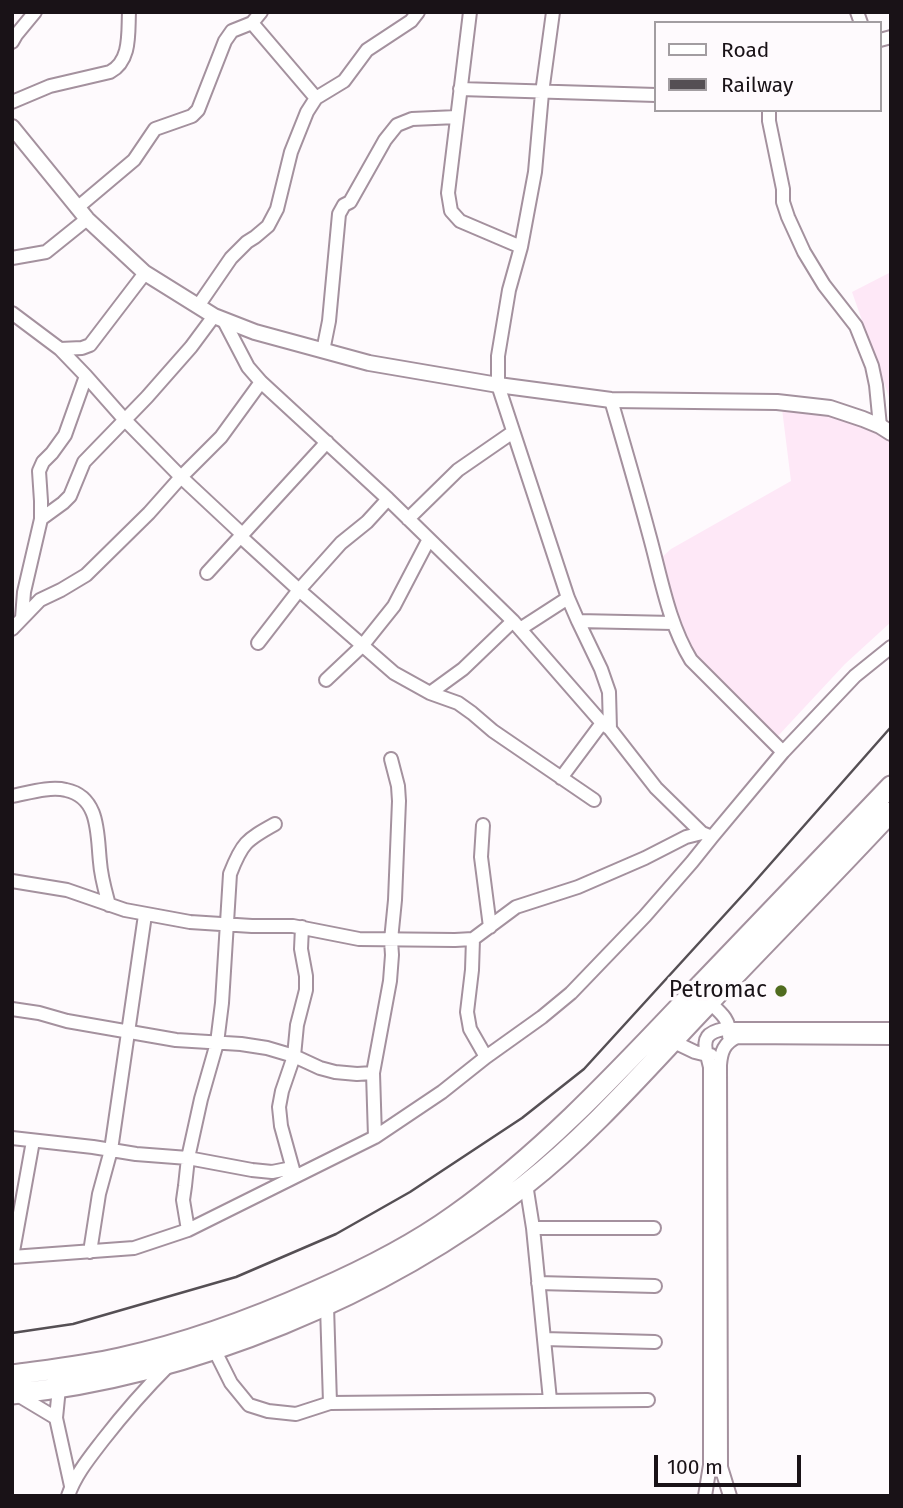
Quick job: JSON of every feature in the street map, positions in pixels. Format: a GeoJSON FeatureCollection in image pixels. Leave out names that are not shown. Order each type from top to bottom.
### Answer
{"type":"FeatureCollection","features":[{"type":"Feature","properties":{"kind":"highway"},"geometry":{"type":"LineString","coordinates":[[13,1388],[196,1338],[269,1312],[352,1275],[454,1216],[518,1166],[606,1085],[891,786]]}},
{"type":"Feature","properties":{"kind":"highway"},"geometry":{"type":"LineString","coordinates":[[13,1388],[59,1388],[131,1375],[214,1349],[327,1306],[415,1259],[477,1220],[526,1184],[619,1100],[891,812]]}},
{"type":"Feature","properties":{"kind":"street"},"geometry":{"type":"LineString","coordinates":[[12,42],[35,12]]}},
{"type":"Feature","properties":{"kind":"street"},"geometry":{"type":"LineString","coordinates":[[12,103],[50,86],[98,75],[119,67],[128,42],[129,12]]}},
{"type":"Feature","properties":{"kind":"street"},"geometry":{"type":"LineString","coordinates":[[198,306],[231,258],[268,226],[277,209],[291,152],[307,112],[316,98],[344,81],[367,50],[411,20],[418,12]]}},
{"type":"Feature","properties":{"kind":"street"},"geometry":{"type":"LineString","coordinates":[[470,12],[448,193],[451,211],[460,221],[521,247]]}},
{"type":"Feature","properties":{"kind":"street"},"geometry":{"type":"LineString","coordinates":[[553,12],[535,172],[504,316],[498,356],[498,385],[568,598],[609,692],[606,726],[561,778]]}},
{"type":"Feature","properties":{"kind":"street"},"geometry":{"type":"LineString","coordinates":[[12,258],[46,252],[134,160],[155,129],[192,116],[198,110],[225,41],[232,31],[256,17],[316,98]]}},
{"type":"Feature","properties":{"kind":"street"},"geometry":{"type":"LineString","coordinates":[[460,89],[654,95]]}},
{"type":"Feature","properties":{"kind":"street"},"geometry":{"type":"LineString","coordinates":[[769,112],[783,202],[788,217],[804,252],[824,285],[856,326],[872,366],[886,430]]}},
{"type":"Feature","properties":{"kind":"street"},"geometry":{"type":"LineString","coordinates":[[323,351],[329,321],[339,214],[344,205],[350,202],[385,139],[397,125],[412,119],[457,117]]}},
{"type":"Feature","properties":{"kind":"street"},"geometry":{"type":"LineString","coordinates":[[12,127],[19,146],[82,214],[145,273],[219,318],[255,332],[369,363],[498,385],[611,400],[777,402],[830,408],[886,430]]}},
{"type":"Feature","properties":{"kind":"street"},"geometry":{"type":"LineString","coordinates":[[60,349],[90,345],[145,273]]}},
{"type":"Feature","properties":{"kind":"street"},"geometry":{"type":"LineString","coordinates":[[12,313],[60,349],[181,477],[299,590],[394,673],[430,693],[458,703],[493,731],[594,800]]}},
{"type":"Feature","properties":{"kind":"street"},"geometry":{"type":"LineString","coordinates":[[219,318],[248,367],[261,382],[388,499],[517,625],[606,726],[656,788],[707,835]]}},
{"type":"Feature","properties":{"kind":"street"},"geometry":{"type":"LineString","coordinates":[[40,519],[70,496],[84,462],[219,318]]}},
{"type":"Feature","properties":{"kind":"street"},"geometry":{"type":"LineString","coordinates":[[22,618],[24,592],[40,519],[39,471],[65,435],[86,376]]}},
{"type":"Feature","properties":{"kind":"street"},"geometry":{"type":"LineString","coordinates":[[12,629],[40,600],[86,575],[149,513],[221,437],[261,382]]}},
{"type":"Feature","properties":{"kind":"street"},"geometry":{"type":"LineString","coordinates":[[611,400],[673,622],[682,645],[691,660],[783,752]]}},
{"type":"Feature","properties":{"kind":"street"},"geometry":{"type":"LineString","coordinates":[[408,519],[458,470],[513,432]]}},
{"type":"Feature","properties":{"kind":"street"},"geometry":{"type":"LineString","coordinates":[[206,573],[327,442]]}},
{"type":"Feature","properties":{"kind":"street"},"geometry":{"type":"LineString","coordinates":[[258,643],[299,590],[341,544],[388,499]]}},
{"type":"Feature","properties":{"kind":"street"},"geometry":{"type":"LineString","coordinates":[[326,680],[362,646],[394,606],[429,539]]}},
{"type":"Feature","properties":{"kind":"street"},"geometry":{"type":"LineString","coordinates":[[430,693],[517,625],[568,598]]}},
{"type":"Feature","properties":{"kind":"street"},"geometry":{"type":"LineString","coordinates":[[578,621],[673,622]]}},
{"type":"Feature","properties":{"kind":"street"},"geometry":{"type":"LineString","coordinates":[[33,1141],[12,1257],[134,1248],[188,1230],[293,1173],[375,1137],[442,1091],[571,993],[645,916],[692,862],[707,835],[749,794],[783,752],[855,676],[891,647]]}},
{"type":"Feature","properties":{"kind":"street"},"geometry":{"type":"LineString","coordinates":[[375,1137],[373,1073],[390,981],[400,801],[391,759]]}},
{"type":"Feature","properties":{"kind":"street"},"geometry":{"type":"LineString","coordinates":[[12,796],[51,789],[66,790],[78,795],[89,805],[95,816],[102,876],[109,905]]}},
{"type":"Feature","properties":{"kind":"street"},"geometry":{"type":"LineString","coordinates":[[188,1230],[183,1200],[188,1158],[217,1043],[230,874],[245,844],[275,824]]}},
{"type":"Feature","properties":{"kind":"street"},"geometry":{"type":"LineString","coordinates":[[483,825],[481,857],[490,927]]}},
{"type":"Feature","properties":{"kind":"street"},"geometry":{"type":"LineString","coordinates":[[12,881],[67,890],[145,915],[190,922],[302,928],[359,939],[473,939],[516,907],[578,887],[686,837],[707,835]]}},
{"type":"Feature","properties":{"kind":"street"},"geometry":{"type":"LineString","coordinates":[[90,1252],[99,1194],[111,1150],[145,915]]}},
{"type":"Feature","properties":{"kind":"street"},"geometry":{"type":"LineString","coordinates":[[293,1173],[279,1107],[294,1056],[296,1025],[306,990],[302,928]]}},
{"type":"Feature","properties":{"kind":"street"},"geometry":{"type":"LineString","coordinates":[[473,939],[467,1013],[470,1029],[486,1057]]}},
{"type":"Feature","properties":{"kind":"street"},"geometry":{"type":"LineString","coordinates":[[705,1496],[716,1396],[720,1065],[721,1053],[729,1035],[728,1023],[709,1002]]}},
{"type":"Feature","properties":{"kind":"street"},"geometry":{"type":"LineString","coordinates":[[12,1009],[176,1040],[267,1048],[335,1072],[373,1073]]}},
{"type":"Feature","properties":{"kind":"street"},"geometry":{"type":"LineString","coordinates":[[729,1035],[891,1029]]}},
{"type":"Feature","properties":{"kind":"street"},"geometry":{"type":"LineString","coordinates":[[730,1496],[722,1466],[716,1396],[710,1067],[706,1055],[706,1038],[713,1031],[737,1038],[891,1038]]}},
{"type":"Feature","properties":{"kind":"street"},"geometry":{"type":"LineString","coordinates":[[672,1041],[706,1055],[721,1053]]}},
{"type":"Feature","properties":{"kind":"street"},"geometry":{"type":"LineString","coordinates":[[12,1138],[293,1173]]}},
{"type":"Feature","properties":{"kind":"street"},"geometry":{"type":"LineString","coordinates":[[526,1184],[550,1400]]}},
{"type":"Feature","properties":{"kind":"street"},"geometry":{"type":"LineString","coordinates":[[533,1228],[654,1228]]}},
{"type":"Feature","properties":{"kind":"street"},"geometry":{"type":"LineString","coordinates":[[538,1283],[655,1286]]}},
{"type":"Feature","properties":{"kind":"street"},"geometry":{"type":"LineString","coordinates":[[327,1306],[330,1403]]}},
{"type":"Feature","properties":{"kind":"street"},"geometry":{"type":"LineString","coordinates":[[544,1339],[655,1342]]}},
{"type":"Feature","properties":{"kind":"street"},"geometry":{"type":"LineString","coordinates":[[214,1349],[231,1383],[249,1405],[268,1411],[296,1414],[330,1403],[648,1400]]}},
{"type":"Feature","properties":{"kind":"street"},"geometry":{"type":"LineString","coordinates":[[70,1491],[92,1454],[133,1402],[169,1364]]}},
{"type":"Feature","properties":{"kind":"street"},"geometry":{"type":"LineString","coordinates":[[131,1375],[133,1402]]}},
{"type":"Feature","properties":{"kind":"street"},"geometry":{"type":"LineString","coordinates":[[13,1388],[56,1418]]}},
{"type":"Feature","properties":{"kind":"street"},"geometry":{"type":"LineString","coordinates":[[59,1388],[56,1418],[70,1491]]}},
{"type":"Feature","properties":{"kind":"shaded area"},"geometry":{"type":"Polygon","coordinates":[[[891,272],[891,403],[852,292],[891,272]]]}},
{"type":"Feature","properties":{"kind":"shaded area"},"geometry":{"type":"Polygon","coordinates":[[[781,401],[881,427],[891,420],[891,622],[845,664],[778,736],[702,668],[678,630],[660,559],[671,549],[791,481],[781,401]]]}},
{"type":"Feature","properties":{"kind":"railway"},"geometry":{"type":"LineString","coordinates":[[12,1333],[73,1324],[236,1277],[336,1234],[410,1192],[522,1118],[584,1069],[891,727]]}},
{"type":"Feature","properties":{"kind":"place","name":"Petromac"},"geometry":{"type":"Point","coordinates":[781,991]}}]}
